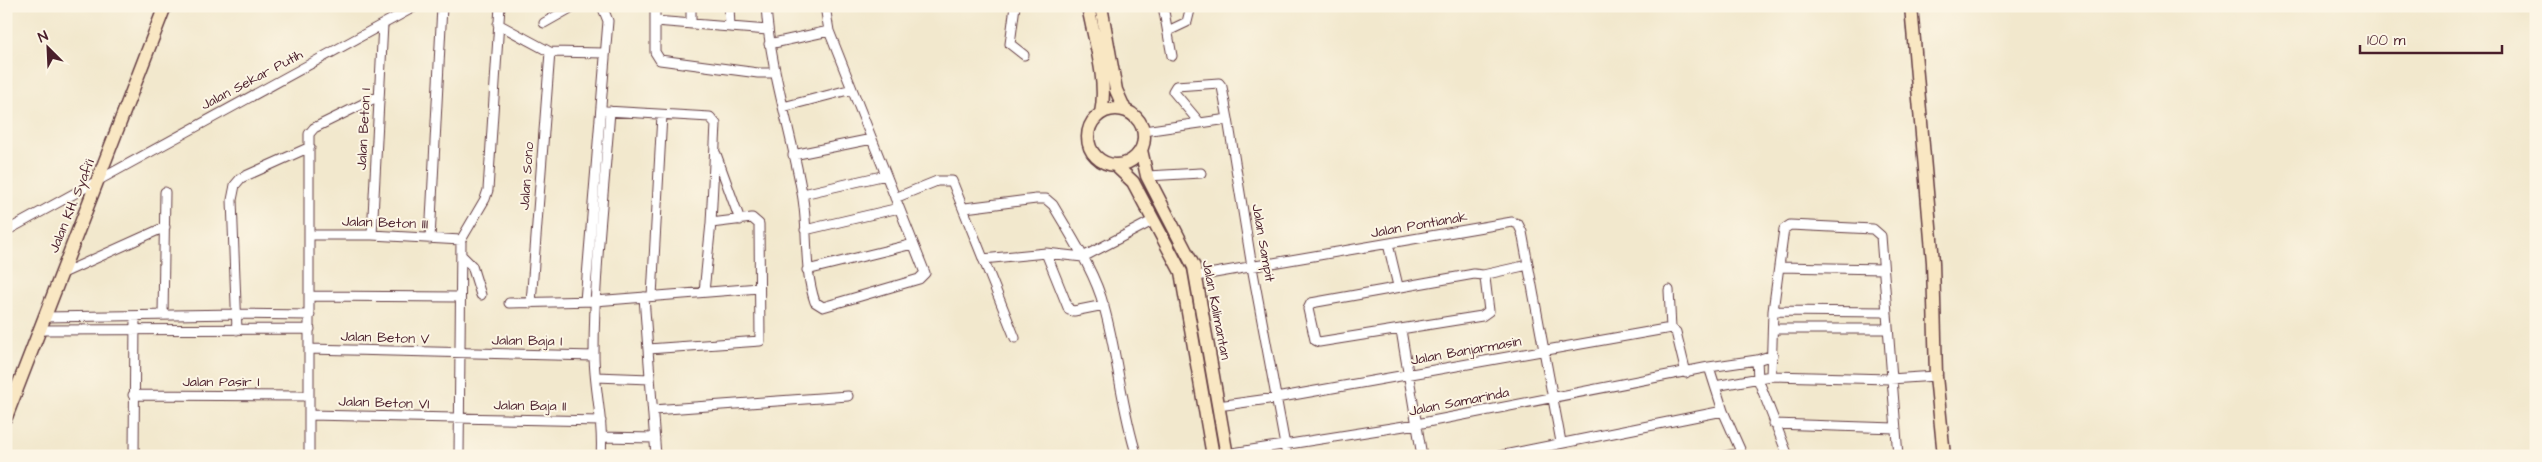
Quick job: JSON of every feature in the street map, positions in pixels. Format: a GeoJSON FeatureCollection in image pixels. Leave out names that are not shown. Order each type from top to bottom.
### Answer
{"type":"FeatureCollection","features":[{"type":"Feature","properties":{"kind":"main road","name":"Jalan KH. Syafi'i"},"geometry":{"type":"LineString","coordinates":[[6,417],[100,179],[165,6]]}},
{"type":"Feature","properties":{"kind":"main road"},"geometry":{"type":"LineString","coordinates":[[1088,6],[1102,83],[1103,101],[1101,113],[1090,127],[1089,144],[1098,159],[1115,165],[1125,163],[1134,158],[1141,150],[1144,132],[1140,122],[1125,110],[1117,108],[1101,113]]}},
{"type":"Feature","properties":{"kind":"main road"},"geometry":{"type":"LineString","coordinates":[[1101,6],[1116,90],[1125,110]]}},
{"type":"Feature","properties":{"kind":"main road"},"geometry":{"type":"LineString","coordinates":[[1911,6],[1933,262],[1936,376],[1944,456]]}},
{"type":"Feature","properties":{"kind":"main road","name":"Jalan Kalimantan"},"geometry":{"type":"LineString","coordinates":[[1141,150],[1147,176],[1190,257],[1197,276],[1226,455]]}},
{"type":"Feature","properties":{"kind":"main road","name":"Jalan Kalimantan"},"geometry":{"type":"LineString","coordinates":[[1115,165],[1133,182],[1181,272],[1213,456]]}},
{"type":"Feature","properties":{"kind":"main road"},"geometry":{"type":"LineString","coordinates":[[1192,336],[1206,333]]}},
{"type":"Feature","properties":{"kind":"street","name":"Jalan Sekar Putih"},"geometry":{"type":"LineString","coordinates":[[6,231],[416,6]]}},
{"type":"Feature","properties":{"kind":"street"},"geometry":{"type":"LineString","coordinates":[[430,239],[442,6]]}},
{"type":"Feature","properties":{"kind":"street"},"geometry":{"type":"LineString","coordinates":[[544,23],[574,6]]}},
{"type":"Feature","properties":{"kind":"street"},"geometry":{"type":"LineString","coordinates":[[585,301],[599,110],[608,21],[602,6]]}},
{"type":"Feature","properties":{"kind":"street"},"geometry":{"type":"LineString","coordinates":[[654,6],[655,52],[656,57],[660,60],[758,73],[774,73]]}},
{"type":"Feature","properties":{"kind":"street"},"geometry":{"type":"LineString","coordinates":[[691,6],[692,24]]}},
{"type":"Feature","properties":{"kind":"street"},"geometry":{"type":"LineString","coordinates":[[729,6],[730,27]]}},
{"type":"Feature","properties":{"kind":"street"},"geometry":{"type":"LineString","coordinates":[[766,6],[769,44],[774,73],[803,194],[810,286],[815,302],[823,307],[924,276],[925,273],[829,31],[824,6]]}},
{"type":"Feature","properties":{"kind":"street"},"geometry":{"type":"LineString","coordinates":[[1015,6],[1010,44],[1024,55]]}},
{"type":"Feature","properties":{"kind":"street"},"geometry":{"type":"LineString","coordinates":[[1163,6],[1172,56]]}},
{"type":"Feature","properties":{"kind":"street"},"geometry":{"type":"LineString","coordinates":[[1168,31],[1187,22],[1191,6]]}},
{"type":"Feature","properties":{"kind":"street"},"geometry":{"type":"LineString","coordinates":[[459,456],[461,240],[485,199],[488,190],[500,8]]}},
{"type":"Feature","properties":{"kind":"street"},"geometry":{"type":"LineString","coordinates":[[655,21],[768,30]]}},
{"type":"Feature","properties":{"kind":"street"},"geometry":{"type":"LineString","coordinates":[[498,23],[550,52],[604,53]]}},
{"type":"Feature","properties":{"kind":"street","name":"Jalan Beton I"},"geometry":{"type":"LineString","coordinates":[[372,235],[383,24]]}},
{"type":"Feature","properties":{"kind":"street"},"geometry":{"type":"LineString","coordinates":[[769,44],[829,31]]}},
{"type":"Feature","properties":{"kind":"street","name":"Jalan Sono"},"geometry":{"type":"LineString","coordinates":[[531,302],[550,52]]}},
{"type":"Feature","properties":{"kind":"street","name":"Jalan Sampit"},"geometry":{"type":"LineString","coordinates":[[1200,123],[1173,91],[1176,86],[1219,83],[1222,87],[1228,119],[1252,267],[1286,451]]}},
{"type":"Feature","properties":{"kind":"street"},"geometry":{"type":"LineString","coordinates":[[783,107],[852,89]]}},
{"type":"Feature","properties":{"kind":"street"},"geometry":{"type":"LineString","coordinates":[[309,456],[309,134],[312,129],[379,96]]}},
{"type":"Feature","properties":{"kind":"street"},"geometry":{"type":"LineString","coordinates":[[599,110],[710,117],[714,119],[716,124],[711,223],[704,292]]}},
{"type":"Feature","properties":{"kind":"street"},"geometry":{"type":"LineString","coordinates":[[601,456],[601,421],[594,356],[595,301],[610,111]]}},
{"type":"Feature","properties":{"kind":"street"},"geometry":{"type":"LineString","coordinates":[[656,456],[648,349],[648,297],[662,115]]}},
{"type":"Feature","properties":{"kind":"street"},"geometry":{"type":"LineString","coordinates":[[1144,132],[1228,119]]}},
{"type":"Feature","properties":{"kind":"street"},"geometry":{"type":"LineString","coordinates":[[794,155],[872,139]]}},
{"type":"Feature","properties":{"kind":"street"},"geometry":{"type":"LineString","coordinates":[[237,330],[238,314],[232,200],[235,185],[241,178],[310,146]]}},
{"type":"Feature","properties":{"kind":"street"},"geometry":{"type":"LineString","coordinates":[[715,150],[740,220]]}},
{"type":"Feature","properties":{"kind":"street"},"geometry":{"type":"LineString","coordinates":[[1147,176],[1201,173]]}},
{"type":"Feature","properties":{"kind":"street"},"geometry":{"type":"LineString","coordinates":[[803,194],[886,175]]}},
{"type":"Feature","properties":{"kind":"street"},"geometry":{"type":"LineString","coordinates":[[895,198],[937,181],[952,181],[965,208],[982,259],[1016,338]]}},
{"type":"Feature","properties":{"kind":"street"},"geometry":{"type":"LineString","coordinates":[[163,315],[165,192]]}},
{"type":"Feature","properties":{"kind":"street"},"geometry":{"type":"LineString","coordinates":[[965,208],[1046,200],[1053,204],[1083,257],[1104,305],[1130,434],[1137,456]]}},
{"type":"Feature","properties":{"kind":"street"},"geometry":{"type":"LineString","coordinates":[[805,230],[899,208]]}},
{"type":"Feature","properties":{"kind":"street"},"geometry":{"type":"LineString","coordinates":[[648,349],[760,341],[759,224],[752,218],[711,223]]}},
{"type":"Feature","properties":{"kind":"street"},"geometry":{"type":"LineString","coordinates":[[982,259],[1046,253],[1083,257],[1154,220]]}},
{"type":"Feature","properties":{"kind":"street","name":"Jalan Pontianak"},"geometry":{"type":"LineString","coordinates":[[1197,276],[1512,222],[1518,224],[1522,232],[1561,442]]}},
{"type":"Feature","properties":{"kind":"street"},"geometry":{"type":"LineString","coordinates":[[1771,376],[1774,311],[1784,229],[1790,225],[1873,229],[1881,236],[1890,379],[1898,456]]}},
{"type":"Feature","properties":{"kind":"street"},"geometry":{"type":"LineString","coordinates":[[61,274],[165,228]]}},
{"type":"Feature","properties":{"kind":"street","name":"Jalan Beton III"},"geometry":{"type":"LineString","coordinates":[[309,235],[372,235],[461,240]]}},
{"type":"Feature","properties":{"kind":"street"},"geometry":{"type":"LineString","coordinates":[[808,270],[913,244]]}},
{"type":"Feature","properties":{"kind":"street"},"geometry":{"type":"LineString","coordinates":[[1388,244],[1398,286]]}},
{"type":"Feature","properties":{"kind":"street"},"geometry":{"type":"LineString","coordinates":[[1046,253],[1069,310],[1074,312],[1104,305]]}},
{"type":"Feature","properties":{"kind":"street"},"geometry":{"type":"LineString","coordinates":[[460,255],[472,266],[481,295]]}},
{"type":"Feature","properties":{"kind":"street"},"geometry":{"type":"LineString","coordinates":[[1483,275],[1488,311],[1486,314],[1401,330],[1319,342],[1314,340],[1308,309],[1311,303],[1398,286],[1483,275],[1528,265]]}},
{"type":"Feature","properties":{"kind":"street"},"geometry":{"type":"LineString","coordinates":[[1780,267],[1883,270]]}},
{"type":"Feature","properties":{"kind":"street"},"geometry":{"type":"LineString","coordinates":[[509,303],[595,301],[759,288]]}},
{"type":"Feature","properties":{"kind":"street"},"geometry":{"type":"LineString","coordinates":[[1669,290],[1671,328],[1676,332],[1686,373]]}},
{"type":"Feature","properties":{"kind":"street"},"geometry":{"type":"LineString","coordinates":[[310,296],[460,297]]}},
{"type":"Feature","properties":{"kind":"street"},"geometry":{"type":"LineString","coordinates":[[1774,311],[1886,312]]}},
{"type":"Feature","properties":{"kind":"street"},"geometry":{"type":"LineString","coordinates":[[44,317],[238,314],[310,315]]}},
{"type":"Feature","properties":{"kind":"street"},"geometry":{"type":"LineString","coordinates":[[134,456],[135,316]]}},
{"type":"Feature","properties":{"kind":"street","name":"Jalan Banjarmasin"},"geometry":{"type":"LineString","coordinates":[[1218,406],[1409,376],[1671,328]]}},
{"type":"Feature","properties":{"kind":"street"},"geometry":{"type":"LineString","coordinates":[[40,330],[310,329]]}},
{"type":"Feature","properties":{"kind":"street"},"geometry":{"type":"LineString","coordinates":[[1773,329],[1887,329]]}},
{"type":"Feature","properties":{"kind":"street"},"geometry":{"type":"LineString","coordinates":[[1401,330],[1422,456]]}},
{"type":"Feature","properties":{"kind":"street","name":"Jalan Beton V"},"geometry":{"type":"LineString","coordinates":[[309,349],[460,354]]}},
{"type":"Feature","properties":{"kind":"street","name":"Jalan Baja I"},"geometry":{"type":"LineString","coordinates":[[460,354],[594,356]]}},
{"type":"Feature","properties":{"kind":"street","name":"Jalan Samarinda"},"geometry":{"type":"LineString","coordinates":[[1226,455],[1286,451],[1553,397],[1686,373],[1709,367],[1757,360],[1773,355]]}},
{"type":"Feature","properties":{"kind":"street"},"geometry":{"type":"LineString","coordinates":[[1757,360],[1758,379],[1788,456]]}},
{"type":"Feature","properties":{"kind":"street"},"geometry":{"type":"LineString","coordinates":[[1709,367],[1723,411],[1742,454],[1725,456]]}},
{"type":"Feature","properties":{"kind":"street"},"geometry":{"type":"LineString","coordinates":[[1715,386],[1771,376],[1890,379],[1936,376]]}},
{"type":"Feature","properties":{"kind":"street"},"geometry":{"type":"LineString","coordinates":[[596,377],[650,378]]}},
{"type":"Feature","properties":{"kind":"street","name":"Jalan Pasir I"},"geometry":{"type":"LineString","coordinates":[[134,395],[309,396]]}},
{"type":"Feature","properties":{"kind":"street"},"geometry":{"type":"LineString","coordinates":[[653,410],[848,396]]}},
{"type":"Feature","properties":{"kind":"street"},"geometry":{"type":"LineString","coordinates":[[1499,456],[1561,442],[1723,411]]}},
{"type":"Feature","properties":{"kind":"street","name":"Jalan Beton VI"},"geometry":{"type":"LineString","coordinates":[[309,415],[459,419]]}},
{"type":"Feature","properties":{"kind":"street","name":"Jalan Baja II"},"geometry":{"type":"LineString","coordinates":[[459,419],[601,421]]}},
{"type":"Feature","properties":{"kind":"street"},"geometry":{"type":"LineString","coordinates":[[1774,424],[1895,428]]}},
{"type":"Feature","properties":{"kind":"street"},"geometry":{"type":"LineString","coordinates":[[602,436],[655,438]]}}]}
